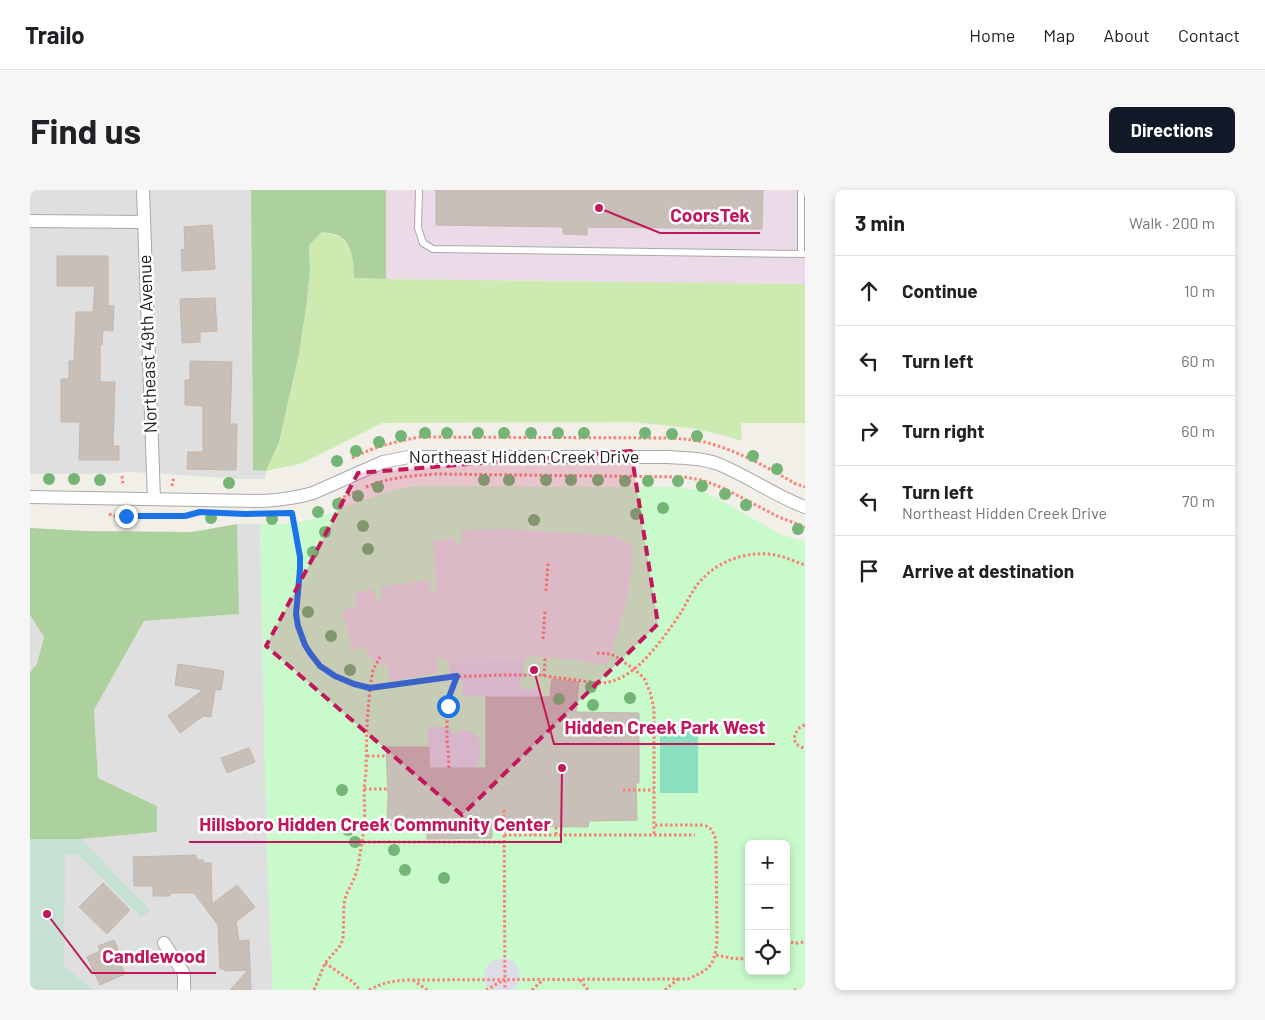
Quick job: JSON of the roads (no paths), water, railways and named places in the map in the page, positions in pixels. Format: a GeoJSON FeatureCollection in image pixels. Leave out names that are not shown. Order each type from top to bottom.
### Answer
{"type":"FeatureCollection","features":[{"type":"Feature","properties":{"kind":"street","name":"Northeast 49th Avenue"},"geometry":{"type":"LineString","coordinates":[[143,190],[154,499]]}},
{"type":"Feature","properties":{"kind":"street"},"geometry":{"type":"LineString","coordinates":[[30,221],[143,222]]}},
{"type":"Feature","properties":{"kind":"street","name":"Northeast Hidden Creek Drive"},"geometry":{"type":"LineString","coordinates":[[30,498],[244,501],[295,498],[313,493],[383,462],[409,456],[668,457],[693,458],[717,464],[805,507]]}},
{"type":"Feature","properties":{"kind":"street"},"geometry":{"type":"LineString","coordinates":[[164,943],[184,974],[184,990]]}},
{"type":"Feature","properties":{"kind":"lane"},"geometry":{"type":"LineString","coordinates":[[419,190],[418,228],[423,243],[432,249],[803,254],[802,190]]}},
{"type":"Feature","properties":{"kind":"place","name":"CoorsTek"},"geometry":{"type":"Point","coordinates":[599,208]}},
{"type":"Feature","properties":{"kind":"place","name":"Hidden Creek Park West"},"geometry":{"type":"Point","coordinates":[534,670]}},
{"type":"Feature","properties":{"kind":"place","name":"Hillsboro Hidden Creek Community Center"},"geometry":{"type":"Point","coordinates":[562,768]}},
{"type":"Feature","properties":{"kind":"place","name":"Candlewood"},"geometry":{"type":"Point","coordinates":[47,914]}}]}
